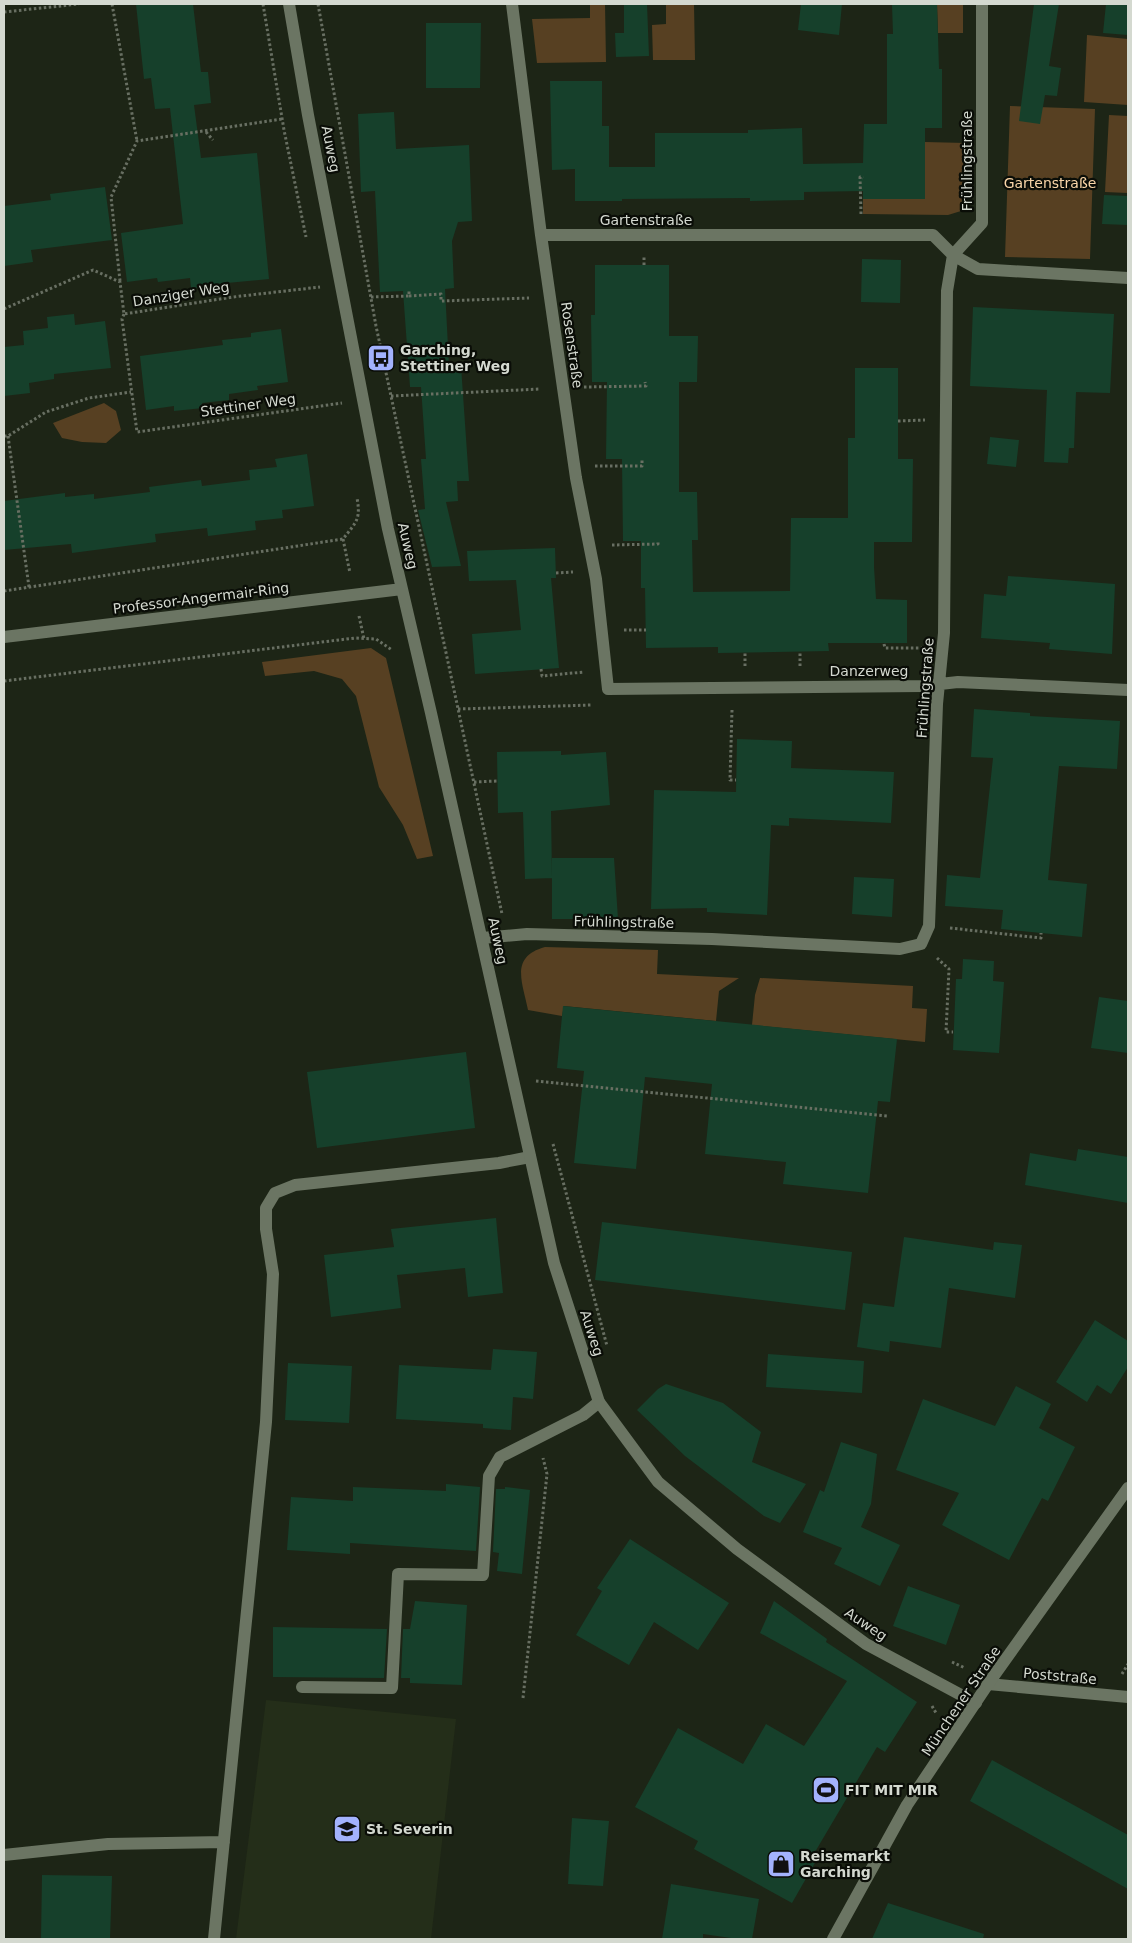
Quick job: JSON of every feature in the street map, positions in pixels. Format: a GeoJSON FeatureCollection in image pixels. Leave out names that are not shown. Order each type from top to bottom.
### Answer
{"type":"FeatureCollection","features":[{"type":"Feature","properties":{"kind":"street","name":"Auweg"},"geometry":{"type":"LineString","coordinates":[[289,4],[308,115],[388,529],[554,1263],[599,1402],[658,1482],[737,1549],[866,1644],[976,1703]]}},
{"type":"Feature","properties":{"kind":"street","name":"Rosenstraße"},"geometry":{"type":"LineString","coordinates":[[512,4],[541,235],[576,478],[596,579],[608,689]]}},
{"type":"Feature","properties":{"kind":"street","name":"Frühlingstraße"},"geometry":{"type":"LineString","coordinates":[[482,938],[527,934],[712,939],[900,949],[922,944],[929,926],[939,684],[944,633],[947,291],[953,255],[982,223],[982,4]]}},
{"type":"Feature","properties":{"kind":"street","name":"Gartenstraße"},"geometry":{"type":"LineString","coordinates":[[541,235],[933,235],[953,255],[978,269],[1128,278]]}},
{"type":"Feature","properties":{"kind":"street","name":"Professor-Angermair-Ring"},"geometry":{"type":"LineString","coordinates":[[4,637],[402,589]]}},
{"type":"Feature","properties":{"kind":"street","name":"Danzerweg"},"geometry":{"type":"LineString","coordinates":[[608,689],[922,686],[958,682],[1128,690]]}},
{"type":"Feature","properties":{"kind":"street"},"geometry":{"type":"LineString","coordinates":[[214,1939],[266,1422],[273,1274],[266,1229],[266,1208],[275,1193],[295,1185],[530,1157]]}},
{"type":"Feature","properties":{"kind":"street"},"geometry":{"type":"LineString","coordinates":[[302,1687],[392,1688],[398,1574],[483,1575],[489,1476],[500,1457],[582,1415],[599,1402]]}},
{"type":"Feature","properties":{"kind":"street","name":"Münchener Straße"},"geometry":{"type":"LineString","coordinates":[[833,1939],[900,1818],[988,1684],[1128,1488]]}},
{"type":"Feature","properties":{"kind":"street","name":"Poststraße"},"geometry":{"type":"LineString","coordinates":[[988,1684],[1128,1697]]}},
{"type":"Feature","properties":{"kind":"street"},"geometry":{"type":"LineString","coordinates":[[4,1855],[108,1844],[224,1842]]}},
{"type":"Feature","properties":{"kind":"path"},"geometry":{"type":"LineString","coordinates":[[4,12],[79,4]]}},
{"type":"Feature","properties":{"kind":"path"},"geometry":{"type":"LineString","coordinates":[[112,4],[136,141],[111,197],[120,282]]}},
{"type":"Feature","properties":{"kind":"path"},"geometry":{"type":"LineString","coordinates":[[263,4],[282,119],[307,241]]}},
{"type":"Feature","properties":{"kind":"path"},"geometry":{"type":"LineString","coordinates":[[318,4],[371,297],[391,396],[502,914]]}},
{"type":"Feature","properties":{"kind":"path"},"geometry":{"type":"LineString","coordinates":[[136,141],[206,132],[308,115]]}},
{"type":"Feature","properties":{"kind":"path"},"geometry":{"type":"LineString","coordinates":[[206,132],[213,140]]}},
{"type":"Feature","properties":{"kind":"path"},"geometry":{"type":"LineString","coordinates":[[861,218],[860,177],[863,178]]}},
{"type":"Feature","properties":{"kind":"path","name":"Danziger Weg"},"geometry":{"type":"LineString","coordinates":[[4,309],[93,270],[120,282],[124,314],[233,297],[341,284]]}},
{"type":"Feature","properties":{"kind":"path"},"geometry":{"type":"LineString","coordinates":[[315,278],[317,288]]}},
{"type":"Feature","properties":{"kind":"path"},"geometry":{"type":"LineString","coordinates":[[409,291],[409,296]]}},
{"type":"Feature","properties":{"kind":"path"},"geometry":{"type":"LineString","coordinates":[[371,297],[441,294],[441,301],[530,298]]}},
{"type":"Feature","properties":{"kind":"path"},"geometry":{"type":"LineString","coordinates":[[29,587],[6,436],[46,412],[89,398],[132,392],[122,319],[124,314]]}},
{"type":"Feature","properties":{"kind":"path"},"geometry":{"type":"LineString","coordinates":[[575,387],[646,386],[645,382]]}},
{"type":"Feature","properties":{"kind":"path"},"geometry":{"type":"LineString","coordinates":[[391,396],[540,389]]}},
{"type":"Feature","properties":{"kind":"path","name":"Stettiner Weg"},"geometry":{"type":"LineString","coordinates":[[132,392],[137,432],[363,400]]}},
{"type":"Feature","properties":{"kind":"path"},"geometry":{"type":"LineString","coordinates":[[340,403],[342,412]]}},
{"type":"Feature","properties":{"kind":"path"},"geometry":{"type":"LineString","coordinates":[[898,420],[929,420]]}},
{"type":"Feature","properties":{"kind":"path"},"geometry":{"type":"LineString","coordinates":[[587,465],[642,466],[642,459]]}},
{"type":"Feature","properties":{"kind":"path"},"geometry":{"type":"LineString","coordinates":[[4,591],[343,539],[356,523],[360,513],[356,495]]}},
{"type":"Feature","properties":{"kind":"path"},"geometry":{"type":"LineString","coordinates":[[603,545],[658,544],[658,541]]}},
{"type":"Feature","properties":{"kind":"path"},"geometry":{"type":"LineString","coordinates":[[556,573],[577,572]]}},
{"type":"Feature","properties":{"kind":"path"},"geometry":{"type":"LineString","coordinates":[[620,630],[646,630]]}},
{"type":"Feature","properties":{"kind":"path"},"geometry":{"type":"LineString","coordinates":[[4,681],[355,638],[376,639],[396,652]]}},
{"type":"Feature","properties":{"kind":"path"},"geometry":{"type":"LineString","coordinates":[[884,644],[885,648],[927,648]]}},
{"type":"Feature","properties":{"kind":"path"},"geometry":{"type":"LineString","coordinates":[[541,669],[542,676],[588,672]]}},
{"type":"Feature","properties":{"kind":"path"},"geometry":{"type":"LineString","coordinates":[[733,687],[730,780],[736,780]]}},
{"type":"Feature","properties":{"kind":"path"},"geometry":{"type":"LineString","coordinates":[[474,782],[498,781]]}},
{"type":"Feature","properties":{"kind":"path"},"geometry":{"type":"LineString","coordinates":[[929,926],[1041,938],[1041,933]]}},
{"type":"Feature","properties":{"kind":"path"},"geometry":{"type":"LineString","coordinates":[[949,969],[946,1032],[953,1032]]}},
{"type":"Feature","properties":{"kind":"path"},"geometry":{"type":"LineString","coordinates":[[948,996],[955,996]]}},
{"type":"Feature","properties":{"kind":"path"},"geometry":{"type":"LineString","coordinates":[[534,1072],[538,1090]]}},
{"type":"Feature","properties":{"kind":"path"},"geometry":{"type":"LineString","coordinates":[[536,1081],[887,1116]]}},
{"type":"Feature","properties":{"kind":"path"},"geometry":{"type":"LineString","coordinates":[[552,1143],[608,1350]]}},
{"type":"Feature","properties":{"kind":"path"},"geometry":{"type":"LineString","coordinates":[[523,1698],[548,1474],[544,1459],[534,1440]]}},
{"type":"Feature","properties":{"kind":"path"},"geometry":{"type":"LineString","coordinates":[[948,1661],[965,1668]]}},
{"type":"Feature","properties":{"kind":"shaded area","name":"St. Severin"},"geometry":{"type":"Polygon","coordinates":[[[266,1700],[456,1719],[431,1939],[236,1939],[266,1700]]]}},
{"type":"Feature","properties":{"kind":"green space"},"geometry":{"type":"Polygon","coordinates":[[[590,4],[605,4],[606,62],[537,63],[532,19],[590,18],[590,4]]]}},
{"type":"Feature","properties":{"kind":"green space"},"geometry":{"type":"Polygon","coordinates":[[[666,4],[694,4],[695,60],[653,60],[652,25],[666,24],[666,4]]]}},
{"type":"Feature","properties":{"kind":"green space"},"geometry":{"type":"Polygon","coordinates":[[[937,4],[963,4],[963,33],[938,33],[937,4]]]}},
{"type":"Feature","properties":{"kind":"green space"},"geometry":{"type":"Polygon","coordinates":[[[1087,35],[1128,39],[1128,105],[1084,102],[1087,35]]]}},
{"type":"Feature","properties":{"kind":"green space","name":"Gartenstraße"},"geometry":{"type":"Polygon","coordinates":[[[1010,106],[1095,109],[1090,259],[1005,257],[1010,106]]]}},
{"type":"Feature","properties":{"kind":"green space"},"geometry":{"type":"Polygon","coordinates":[[[1109,115],[1128,116],[1128,193],[1105,192],[1109,115]]]}},
{"type":"Feature","properties":{"kind":"green space"},"geometry":{"type":"Polygon","coordinates":[[[925,142],[966,143],[965,205],[961,211],[948,215],[863,214],[863,199],[925,198],[925,142]]]}},
{"type":"Feature","properties":{"kind":"green space"},"geometry":{"type":"Polygon","coordinates":[[[104,403],[116,411],[121,430],[106,443],[82,442],[62,438],[53,423],[104,403]]]}},
{"type":"Feature","properties":{"kind":"green space"},"geometry":{"type":"Polygon","coordinates":[[[371,648],[386,658],[433,856],[417,859],[403,825],[379,787],[356,696],[342,679],[314,671],[265,676],[262,662],[371,648]]]}},
{"type":"Feature","properties":{"kind":"green space"},"geometry":{"type":"Polygon","coordinates":[[[545,947],[658,950],[657,974],[739,978],[719,991],[716,1021],[564,1006],[562,1016],[528,1010],[522,981],[522,964],[526,957],[534,951],[545,947]]]}},
{"type":"Feature","properties":{"kind":"green space"},"geometry":{"type":"Polygon","coordinates":[[[760,978],[913,986],[912,1008],[927,1009],[925,1042],[752,1025],[755,995],[760,978]]]}},
{"type":"Feature","properties":{"kind":"building"},"geometry":{"type":"Polygon","coordinates":[[[136,4],[193,4],[201,72],[208,72],[211,103],[194,105],[201,158],[257,153],[269,279],[191,288],[190,278],[158,282],[157,278],[127,282],[121,233],[183,224],[170,108],[155,109],[151,78],[144,79],[136,4]]]}},
{"type":"Feature","properties":{"kind":"building"},"geometry":{"type":"Polygon","coordinates":[[[624,4],[647,4],[649,56],[616,57],[615,33],[624,33],[624,4]]]}},
{"type":"Feature","properties":{"kind":"building"},"geometry":{"type":"Polygon","coordinates":[[[801,4],[842,4],[839,35],[798,30],[801,4]]]}},
{"type":"Feature","properties":{"kind":"building"},"geometry":{"type":"Polygon","coordinates":[[[892,4],[937,4],[939,69],[942,69],[942,128],[925,128],[925,199],[863,199],[863,191],[804,192],[804,200],[750,201],[750,198],[575,201],[575,169],[552,170],[550,81],[602,81],[602,126],[609,126],[609,167],[655,167],[655,133],[748,133],[748,130],[802,128],[803,164],[863,163],[864,124],[887,124],[887,34],[893,34],[892,4]]]}},
{"type":"Feature","properties":{"kind":"building"},"geometry":{"type":"Polygon","coordinates":[[[1034,4],[1059,4],[1049,66],[1061,68],[1057,96],[1045,95],[1040,124],[1019,121],[1034,4]]]}},
{"type":"Feature","properties":{"kind":"building"},"geometry":{"type":"Polygon","coordinates":[[[1106,4],[1128,4],[1128,35],[1103,33],[1106,4]]]}},
{"type":"Feature","properties":{"kind":"building"},"geometry":{"type":"Polygon","coordinates":[[[426,23],[481,23],[480,88],[426,88],[426,23]]]}},
{"type":"Feature","properties":{"kind":"building"},"geometry":{"type":"Polygon","coordinates":[[[394,112],[396,149],[469,145],[472,221],[458,222],[452,241],[454,288],[445,289],[449,366],[461,366],[469,481],[457,481],[458,501],[446,502],[461,566],[432,567],[418,510],[425,509],[421,459],[426,459],[421,387],[410,387],[403,291],[380,292],[375,191],[361,192],[358,114],[394,112]]]}},
{"type":"Feature","properties":{"kind":"building"},"geometry":{"type":"Polygon","coordinates":[[[105,187],[112,240],[31,250],[33,262],[4,266],[4,206],[51,200],[50,194],[105,187]]]}},
{"type":"Feature","properties":{"kind":"building"},"geometry":{"type":"Polygon","coordinates":[[[1104,195],[1128,196],[1128,225],[1102,224],[1104,195]]]}},
{"type":"Feature","properties":{"kind":"building"},"geometry":{"type":"Polygon","coordinates":[[[862,259],[901,260],[900,303],[861,302],[862,259]]]}},
{"type":"Feature","properties":{"kind":"building"},"geometry":{"type":"Polygon","coordinates":[[[595,265],[669,265],[669,336],[698,336],[697,382],[679,382],[679,492],[697,492],[698,540],[692,540],[693,592],[790,591],[791,518],[848,518],[848,438],[855,438],[855,368],[898,368],[898,459],[913,459],[912,542],[874,542],[874,567],[876,599],[907,600],[907,643],[828,643],[829,651],[718,653],[718,647],[646,648],[645,588],[641,588],[641,541],[623,541],[622,459],[606,459],[607,382],[592,382],[591,315],[595,315],[595,265]]]}},
{"type":"Feature","properties":{"kind":"building"},"geometry":{"type":"Polygon","coordinates":[[[973,307],[1114,314],[1110,393],[1076,392],[1074,448],[1069,448],[1068,463],[1044,462],[1047,390],[970,386],[973,307]]]}},
{"type":"Feature","properties":{"kind":"building"},"geometry":{"type":"Polygon","coordinates":[[[74,314],[75,325],[105,321],[111,368],[54,374],[54,379],[29,383],[30,393],[4,396],[4,347],[24,345],[23,331],[48,328],[47,317],[74,314]]]}},
{"type":"Feature","properties":{"kind":"building"},"geometry":{"type":"Polygon","coordinates":[[[281,329],[288,382],[257,386],[258,390],[229,394],[229,400],[202,403],[203,408],[174,411],[174,406],[146,410],[140,356],[223,345],[222,340],[251,337],[251,333],[281,329]]]}},
{"type":"Feature","properties":{"kind":"building"},"geometry":{"type":"Polygon","coordinates":[[[990,437],[1019,440],[1016,467],[987,464],[990,437]]]}},
{"type":"Feature","properties":{"kind":"building"},"geometry":{"type":"Polygon","coordinates":[[[307,454],[314,506],[282,510],[283,518],[255,521],[256,530],[208,536],[207,528],[155,534],[156,542],[72,553],[71,544],[4,550],[4,501],[65,493],[65,497],[94,494],[94,499],[150,492],[149,487],[201,480],[202,486],[250,480],[249,470],[277,467],[275,459],[307,454]]]}},
{"type":"Feature","properties":{"kind":"building"},"geometry":{"type":"Polygon","coordinates":[[[555,548],[556,578],[551,578],[559,668],[475,674],[472,634],[521,630],[516,580],[469,581],[467,551],[555,548]]]}},
{"type":"Feature","properties":{"kind":"building"},"geometry":{"type":"Polygon","coordinates":[[[1008,576],[1115,584],[1112,654],[1049,649],[1050,643],[981,638],[984,594],[1006,596],[1008,576]]]}},
{"type":"Feature","properties":{"kind":"building"},"geometry":{"type":"Polygon","coordinates":[[[974,709],[1030,713],[1030,716],[1120,721],[1117,769],[1059,766],[1048,880],[1087,884],[1082,937],[1001,929],[1003,910],[945,906],[947,875],[980,878],[993,758],[971,757],[974,709]]]}},
{"type":"Feature","properties":{"kind":"building"},"geometry":{"type":"Polygon","coordinates":[[[737,739],[792,741],[791,768],[894,772],[891,823],[789,818],[789,826],[771,825],[767,915],[707,912],[707,908],[651,909],[654,790],[736,792],[737,739]]]}},
{"type":"Feature","properties":{"kind":"building"},"geometry":{"type":"Polygon","coordinates":[[[561,751],[561,755],[606,752],[610,805],[551,811],[552,878],[525,879],[523,812],[498,813],[497,752],[561,751]]]}},
{"type":"Feature","properties":{"kind":"building"},"geometry":{"type":"Polygon","coordinates":[[[552,858],[614,858],[618,919],[552,919],[552,858]]]}},
{"type":"Feature","properties":{"kind":"building"},"geometry":{"type":"Polygon","coordinates":[[[854,877],[894,879],[892,917],[852,914],[854,877]]]}},
{"type":"Feature","properties":{"kind":"building"},"geometry":{"type":"Polygon","coordinates":[[[963,959],[994,961],[993,981],[1004,982],[999,1053],[953,1050],[956,979],[962,979],[963,959]]]}},
{"type":"Feature","properties":{"kind":"building"},"geometry":{"type":"Polygon","coordinates":[[[1099,997],[1128,1001],[1128,1053],[1091,1048],[1099,997]]]}},
{"type":"Feature","properties":{"kind":"building"},"geometry":{"type":"Polygon","coordinates":[[[563,1006],[897,1039],[890,1102],[878,1101],[868,1193],[783,1184],[786,1162],[705,1154],[712,1084],[645,1077],[636,1169],[574,1163],[584,1071],[557,1068],[563,1006]]]}},
{"type":"Feature","properties":{"kind":"building"},"geometry":{"type":"Polygon","coordinates":[[[466,1052],[475,1128],[317,1148],[307,1072],[466,1052]]]}},
{"type":"Feature","properties":{"kind":"building"},"geometry":{"type":"Polygon","coordinates":[[[1078,1149],[1128,1157],[1128,1203],[1025,1185],[1030,1153],[1076,1161],[1078,1149]]]}},
{"type":"Feature","properties":{"kind":"building"},"geometry":{"type":"Polygon","coordinates":[[[496,1218],[503,1293],[468,1297],[465,1268],[397,1275],[401,1308],[331,1317],[324,1255],[394,1247],[391,1229],[496,1218]]]}},
{"type":"Feature","properties":{"kind":"building"},"geometry":{"type":"Polygon","coordinates":[[[602,1222],[852,1252],[845,1310],[595,1280],[602,1222]]]}},
{"type":"Feature","properties":{"kind":"building"},"geometry":{"type":"Polygon","coordinates":[[[904,1237],[993,1250],[994,1242],[1022,1245],[1015,1298],[949,1288],[941,1348],[890,1341],[889,1352],[857,1347],[863,1303],[894,1307],[904,1237]]]}},
{"type":"Feature","properties":{"kind":"building"},"geometry":{"type":"Polygon","coordinates":[[[1095,1320],[1128,1341],[1128,1367],[1111,1394],[1097,1385],[1087,1402],[1056,1382],[1095,1320]]]}},
{"type":"Feature","properties":{"kind":"building"},"geometry":{"type":"Polygon","coordinates":[[[493,1349],[537,1352],[533,1399],[513,1397],[511,1430],[483,1428],[483,1424],[396,1419],[399,1365],[491,1370],[493,1349]]]}},
{"type":"Feature","properties":{"kind":"building"},"geometry":{"type":"Polygon","coordinates":[[[768,1354],[864,1361],[862,1393],[766,1387],[768,1354]]]}},
{"type":"Feature","properties":{"kind":"building"},"geometry":{"type":"Polygon","coordinates":[[[288,1363],[352,1366],[349,1423],[285,1420],[288,1363]]]}},
{"type":"Feature","properties":{"kind":"building"},"geometry":{"type":"Polygon","coordinates":[[[666,1384],[723,1403],[761,1432],[752,1462],[806,1484],[780,1523],[764,1516],[685,1456],[637,1410],[658,1389],[666,1384]]]}},
{"type":"Feature","properties":{"kind":"building"},"geometry":{"type":"Polygon","coordinates":[[[1016,1386],[1051,1404],[1039,1428],[1075,1447],[1048,1501],[1042,1498],[1009,1560],[942,1525],[959,1493],[896,1470],[923,1399],[995,1426],[1016,1386]]]}},
{"type":"Feature","properties":{"kind":"building"},"geometry":{"type":"Polygon","coordinates":[[[841,1442],[877,1454],[871,1504],[861,1527],[900,1545],[880,1586],[834,1564],[842,1548],[803,1532],[820,1490],[824,1492],[841,1442]]]}},
{"type":"Feature","properties":{"kind":"building"},"geometry":{"type":"Polygon","coordinates":[[[446,1484],[480,1487],[476,1551],[350,1543],[350,1554],[287,1550],[291,1497],[353,1501],[353,1487],[446,1491],[446,1484]]]}},
{"type":"Feature","properties":{"kind":"building"},"geometry":{"type":"Polygon","coordinates":[[[505,1487],[530,1490],[522,1574],[497,1571],[499,1553],[493,1552],[496,1489],[505,1489],[505,1487]]]}},
{"type":"Feature","properties":{"kind":"building"},"geometry":{"type":"Polygon","coordinates":[[[630,1539],[729,1603],[698,1650],[654,1622],[629,1665],[576,1635],[602,1591],[597,1588],[630,1539]]]}},
{"type":"Feature","properties":{"kind":"building"},"geometry":{"type":"Polygon","coordinates":[[[908,1586],[960,1605],[946,1645],[893,1626],[908,1586]]]}},
{"type":"Feature","properties":{"kind":"building"},"geometry":{"type":"Polygon","coordinates":[[[415,1601],[467,1605],[462,1685],[410,1683],[410,1678],[401,1678],[403,1629],[410,1629],[415,1601]]]}},
{"type":"Feature","properties":{"kind":"building"},"geometry":{"type":"Polygon","coordinates":[[[774,1601],[827,1639],[826,1642],[917,1702],[885,1752],[877,1747],[815,1852],[820,1854],[792,1903],[694,1849],[698,1841],[635,1807],[678,1728],[743,1764],[766,1724],[804,1746],[847,1681],[760,1633],[774,1601]]]}},
{"type":"Feature","properties":{"kind":"building"},"geometry":{"type":"Polygon","coordinates":[[[273,1627],[387,1629],[384,1678],[273,1677],[273,1627]]]}},
{"type":"Feature","properties":{"kind":"building"},"geometry":{"type":"Polygon","coordinates":[[[992,1760],[1128,1835],[1128,1889],[970,1801],[992,1760]]]}},
{"type":"Feature","properties":{"kind":"building"},"geometry":{"type":"Polygon","coordinates":[[[572,1818],[609,1821],[603,1886],[568,1884],[572,1818]]]}},
{"type":"Feature","properties":{"kind":"building"},"geometry":{"type":"Polygon","coordinates":[[[42,1875],[112,1876],[110,1939],[41,1939],[42,1875]]]}},
{"type":"Feature","properties":{"kind":"building"},"geometry":{"type":"Polygon","coordinates":[[[671,1884],[759,1899],[752,1939],[703,1934],[703,1939],[662,1939],[671,1884]]]}},
{"type":"Feature","properties":{"kind":"building"},"geometry":{"type":"Polygon","coordinates":[[[888,1903],[984,1934],[983,1939],[872,1939],[888,1903]]]}},
{"type":"Feature","properties":{"kind":"place","name":"Garching, Stettiner Weg"},"geometry":{"type":"Point","coordinates":[381,358]}},
{"type":"Feature","properties":{"kind":"place","name":"FIT MIT MIR"},"geometry":{"type":"Point","coordinates":[826,1790]}},
{"type":"Feature","properties":{"kind":"place","name":"St. Severin"},"geometry":{"type":"Point","coordinates":[347,1829]}},
{"type":"Feature","properties":{"kind":"place","name":"Reisemarkt Garching"},"geometry":{"type":"Point","coordinates":[781,1864]}}]}
